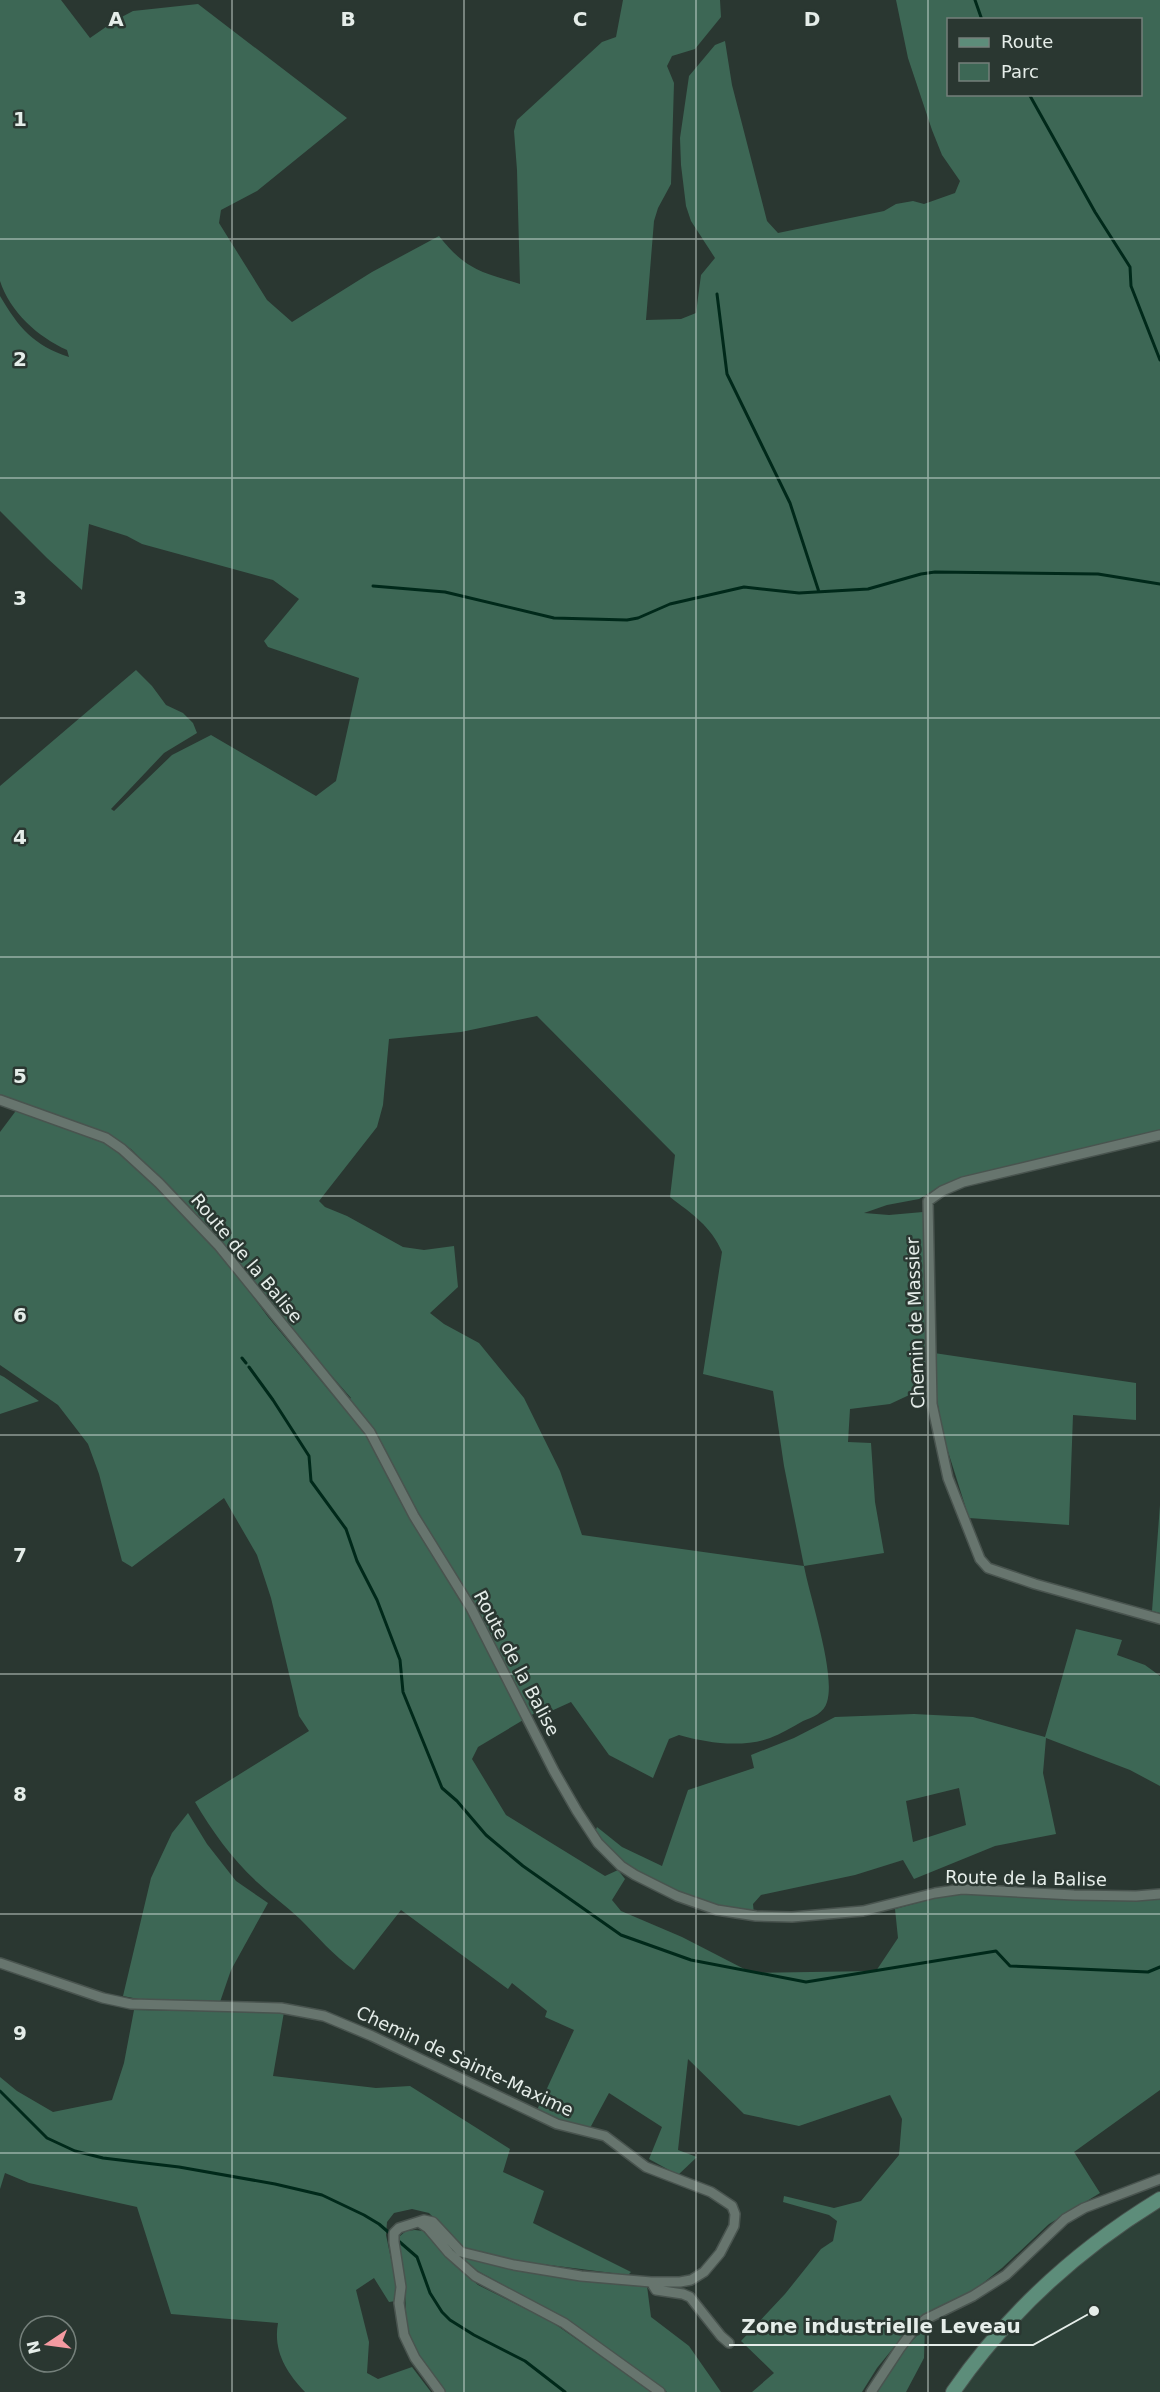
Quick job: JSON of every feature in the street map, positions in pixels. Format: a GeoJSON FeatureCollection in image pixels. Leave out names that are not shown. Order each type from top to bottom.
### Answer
{"type":"FeatureCollection","features":[{"type":"Feature","properties":{"kind":"street","name":"Route de la Balise"},"geometry":{"type":"LineString","coordinates":[[0,1100],[50,1116],[106,1138],[135,1159],[219,1246],[370,1432],[414,1516],[476,1617],[554,1771],[577,1811],[598,1843],[621,1866],[677,1896],[717,1910],[756,1916],[826,1915],[863,1911],[935,1893],[962,1889],[1074,1895],[1160,1894]]}},
{"type":"Feature","properties":{"kind":"street","name":"Chemin de Massier"},"geometry":{"type":"LineString","coordinates":[[1160,1135],[963,1182],[942,1191],[927,1201],[932,1404],[948,1478],[980,1559],[988,1569],[1160,1619]]}},
{"type":"Feature","properties":{"kind":"street","name":"Chemin de Sainte-Maxime"},"geometry":{"type":"LineString","coordinates":[[0,1963],[84,1992],[131,2004],[281,2008],[324,2016],[372,2036],[557,2124],[605,2136],[646,2167],[711,2192],[732,2206],[735,2214],[734,2226],[720,2253],[704,2272],[691,2280],[651,2283],[581,2276],[475,2257],[461,2252],[433,2222],[424,2220],[419,2222]]}},
{"type":"Feature","properties":{"kind":"street"},"geometry":{"type":"LineString","coordinates":[[871,2392],[915,2328],[926,2319],[973,2296],[1006,2276],[1065,2219],[1084,2208],[1160,2179]]}},
{"type":"Feature","properties":{"kind":"street"},"geometry":{"type":"LineString","coordinates":[[953,2392],[978,2357],[1049,2282],[1105,2235],[1160,2199]]}},
{"type":"Feature","properties":{"kind":"street"},"geometry":{"type":"LineString","coordinates":[[440,2392],[415,2358],[404,2335],[400,2310],[401,2287],[394,2238],[403,2225],[419,2222],[428,2228],[449,2253],[475,2276],[564,2323],[660,2392]]}},
{"type":"Feature","properties":{"kind":"street"},"geometry":{"type":"LineString","coordinates":[[651,2283],[656,2290],[690,2297],[729,2343]]}},
{"type":"Feature","properties":{"kind":"shaded area"},"geometry":{"type":"Polygon","coordinates":[[[1160,2206],[1160,2392],[962,2392],[978,2368],[1047,2291],[1130,2226],[1160,2206]]]}},
{"type":"Feature","properties":{"kind":"green space"},"geometry":{"type":"Polygon","coordinates":[[[0,0],[61,0],[90,38],[133,11],[198,4],[347,118],[257,191],[221,210],[219,223],[267,300],[292,322],[372,272],[439,236],[466,263],[520,284],[514,131],[517,120],[602,42],[616,37],[623,0],[720,0],[721,17],[695,49],[672,56],[667,66],[674,83],[671,184],[654,221],[646,320],[681,319],[696,313],[701,275],[715,258],[691,221],[686,206],[680,138],[689,76],[715,45],[725,41],[732,85],[767,221],[778,233],[884,211],[896,204],[913,201],[924,204],[955,193],[960,181],[942,155],[932,130],[908,58],[896,0],[1160,0],[1160,1132],[974,1176],[943,1185],[919,1199],[887,1205],[864,1213],[889,1215],[923,1212],[926,1356],[924,1378],[920,1390],[890,1404],[850,1409],[848,1442],[871,1443],[875,1502],[884,1553],[804,1566],[828,1673],[827,1702],[821,1712],[778,1735],[748,1743],[724,1743],[679,1735],[669,1739],[653,1778],[609,1755],[571,1702],[538,1717],[535,1713],[478,1747],[472,1759],[506,1815],[605,1876],[618,1870],[625,1879],[612,1900],[621,1911],[682,1937],[752,1973],[876,1971],[898,1938],[895,1909],[947,1895],[964,1893],[1130,1901],[1160,1898],[1160,2090],[1074,2152],[1100,2193],[1049,2224],[1002,2268],[973,2291],[916,2320],[877,2368],[862,2392],[752,2392],[774,2373],[741,2341],[785,2294],[821,2249],[833,2241],[837,2221],[829,2215],[783,2202],[784,2196],[834,2208],[861,2201],[899,2155],[902,2119],[890,2095],[799,2126],[744,2114],[688,2059],[678,2150],[697,2157],[678,2175],[649,2159],[662,2127],[609,2093],[590,2128],[559,2120],[537,2110],[574,2030],[545,2017],[547,2011],[512,1983],[508,1989],[401,1910],[354,1970],[346,1964],[239,1864],[215,1834],[195,1802],[309,1731],[299,1716],[271,1598],[257,1555],[224,1498],[132,1567],[122,1561],[99,1474],[88,1444],[58,1405],[0,1365],[0,1132],[18,1108],[102,1141],[127,1156],[223,1256],[268,1317],[341,1405],[351,1398],[275,1311],[222,1243],[131,1149],[100,1132],[0,1098],[0,786],[136,670],[166,705],[183,713],[193,723],[197,733],[164,753],[111,809],[114,811],[172,755],[211,735],[316,796],[336,781],[359,678],[268,647],[264,641],[299,599],[273,580],[142,544],[127,536],[89,524],[82,590],[0,511],[0,296],[28,334],[46,347],[69,357],[67,350],[56,345],[26,322],[0,281],[0,0]],[[537,1016],[461,1032],[389,1039],[383,1105],[377,1127],[319,1201],[325,1207],[347,1216],[403,1247],[424,1250],[454,1246],[458,1287],[430,1313],[444,1324],[479,1343],[524,1398],[560,1471],[582,1535],[804,1566],[784,1466],[773,1391],[703,1374],[722,1252],[707,1228],[670,1197],[675,1155],[537,1016]]]}},
{"type":"Feature","properties":{"kind":"green space"},"geometry":{"type":"Polygon","coordinates":[[[934,1353],[1136,1383],[1136,1420],[1073,1415],[1069,1525],[969,1518],[945,1442],[937,1400],[934,1353]]]}},
{"type":"Feature","properties":{"kind":"green space"},"geometry":{"type":"Polygon","coordinates":[[[0,1375],[4,1377],[39,1401],[0,1414],[0,1375]]]}},
{"type":"Feature","properties":{"kind":"green space"},"geometry":{"type":"Polygon","coordinates":[[[1160,1505],[1160,1613],[1152,1611],[1160,1505]]]}},
{"type":"Feature","properties":{"kind":"green space"},"geometry":{"type":"Polygon","coordinates":[[[1076,1629],[1122,1640],[1117,1655],[1145,1665],[1160,1676],[1160,1786],[1130,1770],[1046,1738],[1043,1773],[1056,1834],[995,1846],[914,1879],[903,1860],[855,1875],[761,1895],[753,1904],[754,1914],[703,1903],[658,1884],[617,1856],[595,1832],[597,1827],[622,1847],[662,1866],[688,1790],[754,1768],[751,1755],[794,1738],[835,1717],[914,1714],[973,1717],[1045,1737],[1076,1629]],[[959,1788],[906,1801],[913,1842],[966,1825],[959,1788]]]}},
{"type":"Feature","properties":{"kind":"green space"},"geometry":{"type":"Polygon","coordinates":[[[188,1813],[207,1844],[236,1881],[268,1903],[231,1970],[220,2002],[138,1999],[123,1996],[151,1878],[172,1833],[188,1813]]]}},
{"type":"Feature","properties":{"kind":"green space"},"geometry":{"type":"Polygon","coordinates":[[[134,2010],[284,2012],[273,2076],[376,2088],[410,2086],[510,2149],[503,2172],[544,2191],[533,2223],[631,2272],[628,2275],[502,2259],[468,2251],[429,2213],[412,2209],[394,2213],[387,2222],[386,2235],[395,2278],[396,2301],[389,2302],[374,2278],[356,2290],[369,2342],[367,2373],[378,2379],[412,2367],[431,2392],[305,2392],[292,2377],[282,2360],[277,2343],[278,2323],[171,2314],[137,2207],[29,2183],[5,2173],[0,2189],[0,2077],[17,2091],[53,2112],[112,2100],[124,2063],[134,2010]]]}},
{"type":"Feature","properties":{"kind":"green space"},"geometry":{"type":"Polygon","coordinates":[[[406,2231],[423,2231],[445,2256],[478,2285],[552,2322],[652,2392],[444,2392],[425,2369],[407,2331],[404,2273],[397,2243],[406,2231]]]}},
{"type":"Feature","properties":{"kind":"green space"},"geometry":{"type":"Polygon","coordinates":[[[462,2256],[492,2265],[647,2286],[651,2317],[689,2346],[721,2392],[667,2392],[570,2321],[474,2269],[461,2259],[462,2256]]]}},
{"type":"Feature","properties":{"kind":"green space"},"geometry":{"type":"Polygon","coordinates":[[[925,2327],[924,2358],[906,2392],[874,2392],[902,2352],[925,2327]]]}},
{"type":"Feature","properties":{"kind":"waterway"},"geometry":{"type":"LineString","coordinates":[[975,0],[981,18]]}},
{"type":"Feature","properties":{"kind":"waterway"},"geometry":{"type":"LineString","coordinates":[[1030,96],[1095,212],[1130,267],[1131,286],[1160,360]]}},
{"type":"Feature","properties":{"kind":"waterway"},"geometry":{"type":"LineString","coordinates":[[717,294],[727,374],[790,503],[819,592]]}},
{"type":"Feature","properties":{"kind":"waterway"},"geometry":{"type":"LineString","coordinates":[[373,586],[445,592],[554,618],[627,620],[638,618],[670,604],[744,587],[799,593],[868,589],[935,572],[1098,574],[1160,584]]}},
{"type":"Feature","properties":{"kind":"waterway"},"geometry":{"type":"LineString","coordinates":[[242,1358],[246,1363]]}},
{"type":"Feature","properties":{"kind":"waterway"},"geometry":{"type":"LineString","coordinates":[[249,1367],[309,1456],[311,1481],[346,1529],[357,1561],[377,1600],[400,1660],[403,1692],[442,1788],[457,1801],[486,1835],[523,1866],[621,1935],[691,1960],[806,1982],[996,1951],[1010,1966],[1148,1972],[1160,1967]]}},
{"type":"Feature","properties":{"kind":"waterway"},"geometry":{"type":"LineString","coordinates":[[0,2091],[47,2138],[75,2151],[103,2158],[179,2167],[275,2184],[322,2195],[364,2215],[379,2224],[417,2257],[430,2293],[450,2320],[525,2361],[565,2392]]}},
{"type":"Feature","properties":{"kind":"place","name":"Zone industrielle Leveau"},"geometry":{"type":"Point","coordinates":[1094,2311]}}]}
